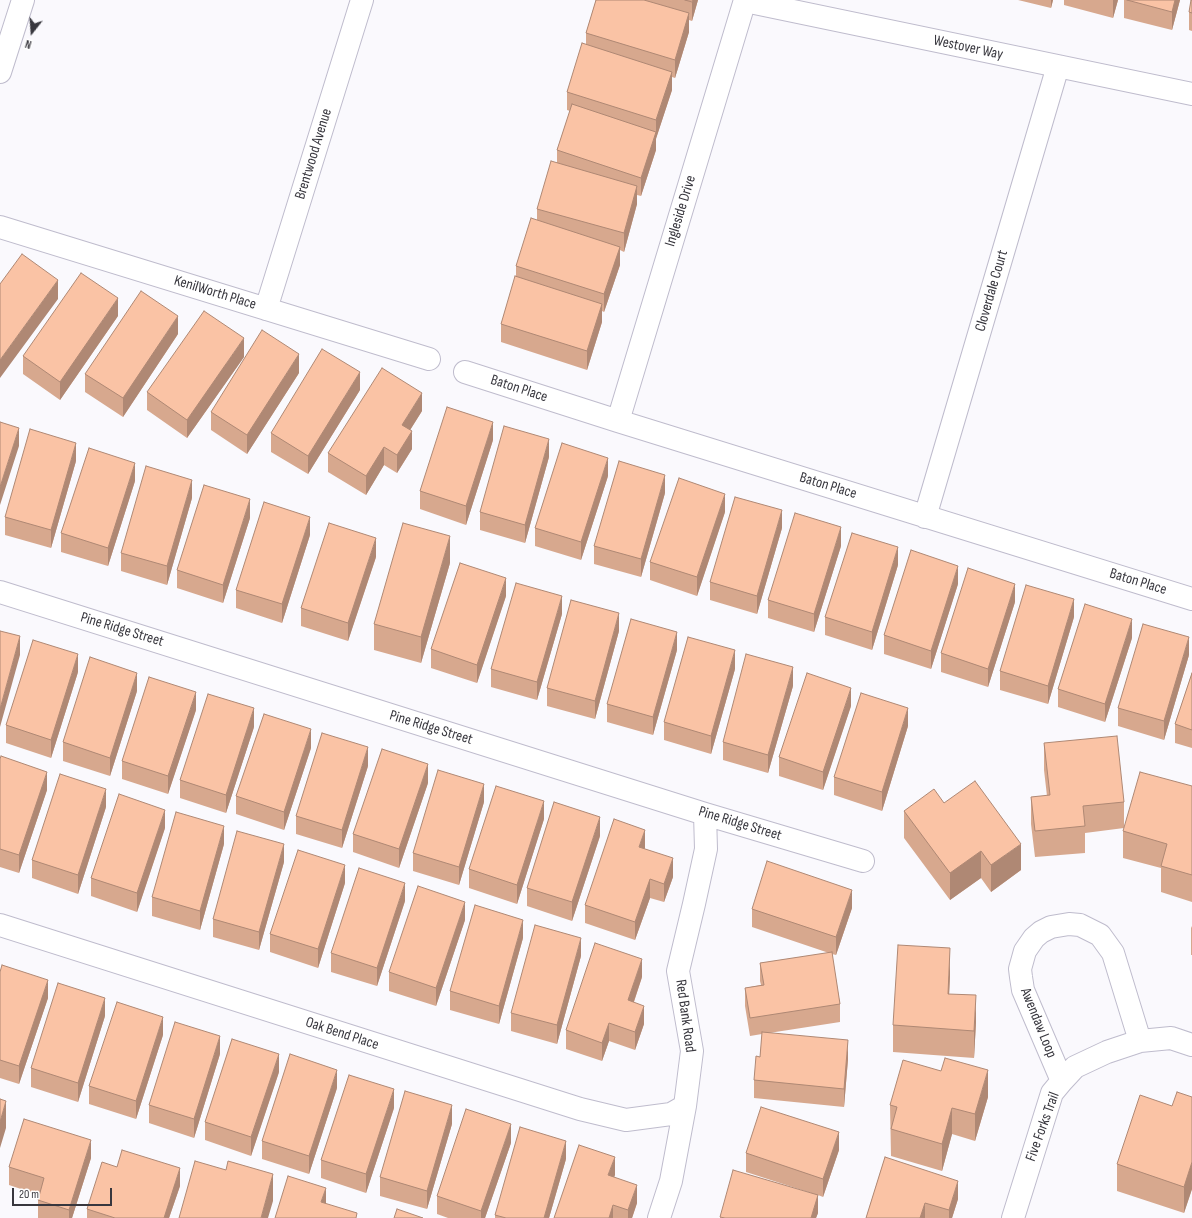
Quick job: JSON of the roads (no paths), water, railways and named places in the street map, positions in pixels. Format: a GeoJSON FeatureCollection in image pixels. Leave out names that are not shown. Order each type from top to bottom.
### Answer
{"type":"FeatureCollection","features":[{"type":"Feature","properties":{"kind":"street"},"geometry":{"type":"LineString","coordinates":[[0,72],[23,0]]}},
{"type":"Feature","properties":{"kind":"street","name":"Brentwood Avenue"},"geometry":{"type":"LineString","coordinates":[[266,309],[362,0]]}},
{"type":"Feature","properties":{"kind":"street","name":"Westover Way"},"geometry":{"type":"LineString","coordinates":[[745,1],[1192,94]]}},
{"type":"Feature","properties":{"kind":"street","name":"Ingleside Drive"},"geometry":{"type":"LineString","coordinates":[[618,421],[745,1]]}},
{"type":"Feature","properties":{"kind":"street","name":"Cloverdale Court"},"geometry":{"type":"LineString","coordinates":[[925,516],[1058,66]]}},
{"type":"Feature","properties":{"kind":"street","name":"KenilWorth Place"},"geometry":{"type":"LineString","coordinates":[[0,227],[429,359]]}},
{"type":"Feature","properties":{"kind":"street","name":"Baton Place"},"geometry":{"type":"LineString","coordinates":[[465,372],[1192,599]]}},
{"type":"Feature","properties":{"kind":"street","name":"Pine Ridge Street"},"geometry":{"type":"LineString","coordinates":[[0,592],[705,814],[863,861]]}},
{"type":"Feature","properties":{"kind":"street","name":"Red Bank Road"},"geometry":{"type":"LineString","coordinates":[[659,1218],[671,1181],[685,1106],[692,1051],[678,971],[706,849],[705,814]]}},
{"type":"Feature","properties":{"kind":"street","name":"Awendaw Loop"},"geometry":{"type":"LineString","coordinates":[[1062,1081],[1023,990],[1021,977],[1020,969],[1024,951],[1034,938],[1041,932],[1051,927],[1068,924],[1080,925],[1100,935],[1113,953],[1140,1041]]}},
{"type":"Feature","properties":{"kind":"street","name":"Oak Bend Place"},"geometry":{"type":"LineString","coordinates":[[0,925],[580,1109],[626,1120],[671,1114],[685,1106]]}},
{"type":"Feature","properties":{"kind":"street","name":"Five Forks Trail"},"geometry":{"type":"LineString","coordinates":[[1013,1218],[1052,1093],[1075,1067],[1107,1052],[1140,1041],[1171,1038],[1192,1045]]}}]}
